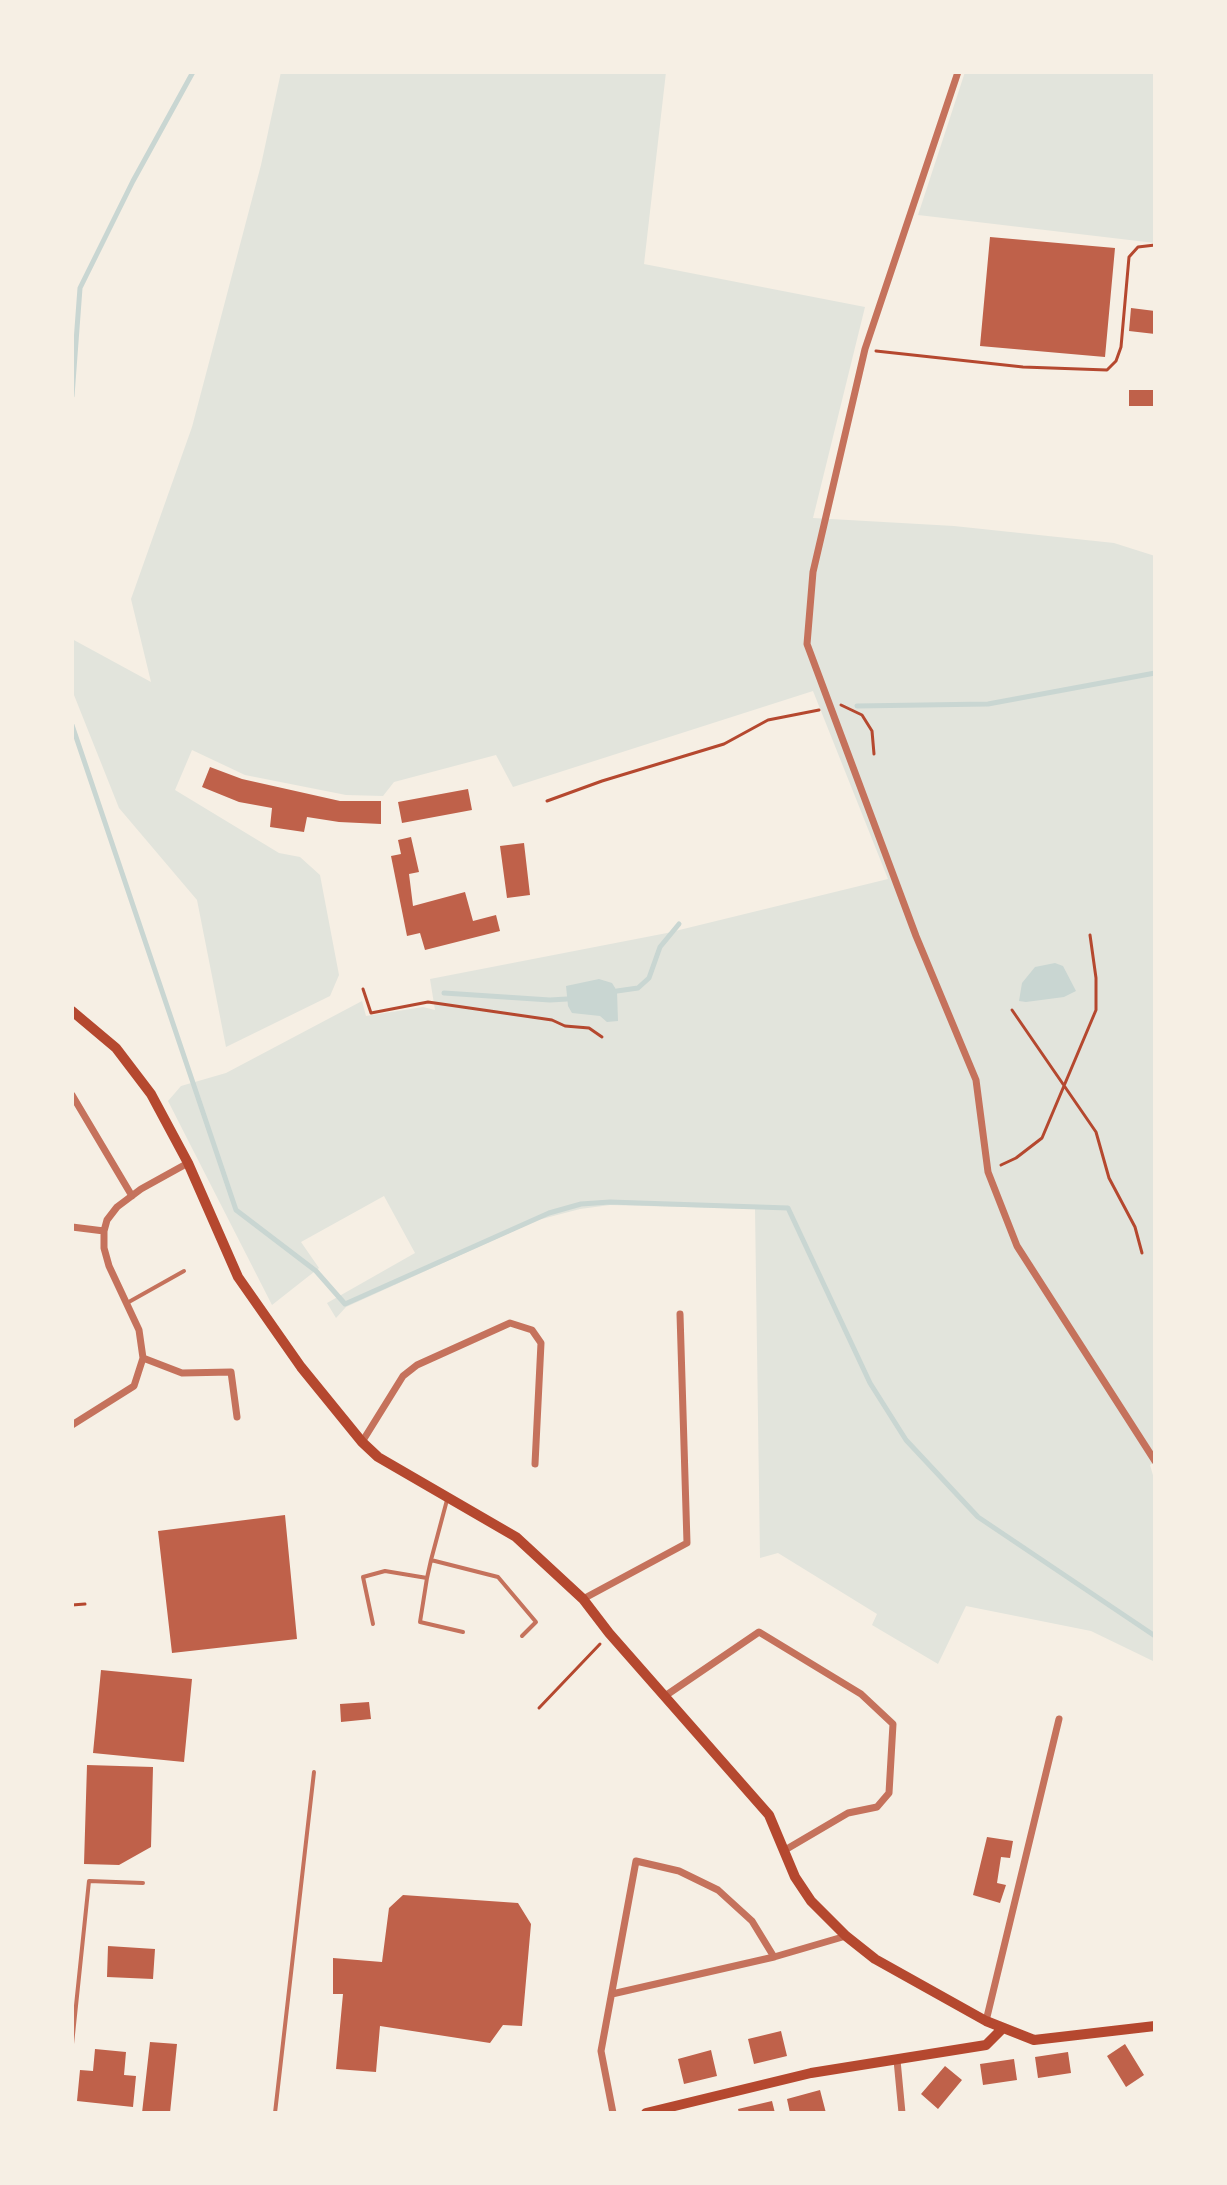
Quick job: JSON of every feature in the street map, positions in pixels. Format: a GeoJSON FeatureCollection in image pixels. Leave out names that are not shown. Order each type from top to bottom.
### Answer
{"type":"FeatureCollection","features":[{"type":"Feature","properties":{"kind":"main road"},"geometry":{"type":"LineString","coordinates":[[72,1011],[116,1048],[151,1094],[188,1163],[238,1277],[301,1367],[362,1442],[378,1457],[516,1537],[583,1599],[609,1633],[769,1815],[795,1877],[811,1901],[846,1936],[875,1959],[986,2021],[1034,2040],[1155,2026]]}},
{"type":"Feature","properties":{"kind":"main road"},"geometry":{"type":"LineString","coordinates":[[646,2113],[811,2073],[986,2045],[1002,2029]]}},
{"type":"Feature","properties":{"kind":"street"},"geometry":{"type":"LineString","coordinates":[[958,72],[865,349],[813,572],[807,644],[916,936],[976,1080],[988,1172],[1017,1246],[1155,1461]]}},
{"type":"Feature","properties":{"kind":"street"},"geometry":{"type":"LineString","coordinates":[[72,1095],[132,1196]]}},
{"type":"Feature","properties":{"kind":"street"},"geometry":{"type":"LineString","coordinates":[[72,1425],[134,1386],[143,1358],[139,1330],[109,1266],[104,1248],[107,1220],[117,1207],[132,1196],[188,1163]]}},
{"type":"Feature","properties":{"kind":"street"},"geometry":{"type":"LineString","coordinates":[[72,1227],[104,1231]]}},
{"type":"Feature","properties":{"kind":"street"},"geometry":{"type":"LineString","coordinates":[[583,1599],[687,1543],[680,1314]]}},
{"type":"Feature","properties":{"kind":"street"},"geometry":{"type":"LineString","coordinates":[[362,1442],[403,1376],[417,1365],[510,1323],[532,1330],[541,1343],[535,1464]]}},
{"type":"Feature","properties":{"kind":"street"},"geometry":{"type":"LineString","coordinates":[[143,1358],[182,1373],[231,1372],[237,1417]]}},
{"type":"Feature","properties":{"kind":"street"},"geometry":{"type":"LineString","coordinates":[[665,1696],[759,1632],[861,1694],[893,1724],[889,1793],[877,1807],[848,1813],[785,1850]]}},
{"type":"Feature","properties":{"kind":"street"},"geometry":{"type":"LineString","coordinates":[[986,2021],[1059,1719]]}},
{"type":"Feature","properties":{"kind":"street"},"geometry":{"type":"LineString","coordinates":[[613,2113],[601,2051],[636,1861],[679,1871],[718,1890],[752,1921],[774,1957]]}},
{"type":"Feature","properties":{"kind":"street"},"geometry":{"type":"LineString","coordinates":[[612,1994],[774,1957],[846,1936]]}},
{"type":"Feature","properties":{"kind":"street"},"geometry":{"type":"LineString","coordinates":[[897,2060],[902,2113]]}},
{"type":"Feature","properties":{"kind":"lane"},"geometry":{"type":"LineString","coordinates":[[126,1303],[184,1271]]}},
{"type":"Feature","properties":{"kind":"lane"},"geometry":{"type":"LineString","coordinates":[[448,1495],[427,1578],[420,1622],[463,1632]]}},
{"type":"Feature","properties":{"kind":"lane"},"geometry":{"type":"LineString","coordinates":[[431,1560],[498,1577],[536,1622],[522,1636]]}},
{"type":"Feature","properties":{"kind":"lane"},"geometry":{"type":"LineString","coordinates":[[373,1624],[363,1577],[385,1571],[427,1578]]}},
{"type":"Feature","properties":{"kind":"lane"},"geometry":{"type":"LineString","coordinates":[[275,2113],[314,1772]]}},
{"type":"Feature","properties":{"kind":"lane"},"geometry":{"type":"LineString","coordinates":[[72,2044],[89,1881],[143,1883]]}},
{"type":"Feature","properties":{"kind":"path"},"geometry":{"type":"LineString","coordinates":[[865,349],[1023,367],[1107,370],[1116,361],[1121,347],[1129,257],[1138,247],[1155,245]]}},
{"type":"Feature","properties":{"kind":"path"},"geometry":{"type":"LineString","coordinates":[[547,801],[724,744],[768,720],[830,705],[849,707],[862,715],[872,731],[874,754]]}},
{"type":"Feature","properties":{"kind":"path"},"geometry":{"type":"LineString","coordinates":[[988,1172],[1016,1158],[1042,1138],[1065,1088],[1096,1010],[1096,978],[1090,935]]}},
{"type":"Feature","properties":{"kind":"path"},"geometry":{"type":"LineString","coordinates":[[363,989],[371,1013],[428,1002],[552,1020],[565,1026],[589,1028],[602,1037]]}},
{"type":"Feature","properties":{"kind":"path"},"geometry":{"type":"LineString","coordinates":[[1012,1010],[1096,1132],[1109,1178],[1135,1227],[1142,1253]]}},
{"type":"Feature","properties":{"kind":"path"},"geometry":{"type":"LineString","coordinates":[[72,1605],[85,1604]]}},
{"type":"Feature","properties":{"kind":"path"},"geometry":{"type":"LineString","coordinates":[[539,1708],[609,1633]]}},
{"type":"Feature","properties":{"kind":"shaded area"},"geometry":{"type":"Polygon","coordinates":[[[281,72],[666,72],[644,264],[865,307],[813,518],[954,526],[1114,543],[1155,556],[1155,1462],[1150,1465],[1155,1482],[1155,1662],[1091,1631],[966,1606],[938,1664],[872,1625],[877,1614],[778,1553],[760,1558],[755,1209],[610,1205],[580,1209],[538,1220],[346,1307],[336,1318],[327,1303],[415,1253],[384,1196],[301,1242],[319,1268],[272,1305],[168,1101],[181,1086],[226,1073],[362,1001],[366,1016],[423,1007],[435,1010],[430,979],[667,933],[888,879],[813,691],[513,787],[496,755],[394,782],[383,796],[346,795],[245,775],[192,750],[175,790],[279,853],[300,857],[320,875],[339,975],[330,996],[226,1047],[197,900],[119,808],[72,690],[72,639],[151,682],[131,599],[192,427],[261,165],[281,72]]]}},
{"type":"Feature","properties":{"kind":"shaded area"},"geometry":{"type":"Polygon","coordinates":[[[965,72],[1155,72],[1155,243],[918,215],[965,72]]]}},
{"type":"Feature","properties":{"kind":"shaded area"},"geometry":{"type":"Polygon","coordinates":[[[1055,963],[1063,966],[1076,991],[1064,997],[1019,1001],[1022,983],[1035,967],[1055,963]]]}},
{"type":"Feature","properties":{"kind":"shaded area"},"geometry":{"type":"Polygon","coordinates":[[[599,979],[612,983],[617,991],[618,1021],[607,1022],[600,1016],[572,1013],[568,1006],[566,986],[599,979]]]}},
{"type":"Feature","properties":{"kind":"building"},"geometry":{"type":"Polygon","coordinates":[[[990,237],[1115,248],[1105,357],[980,346],[990,237]]]}},
{"type":"Feature","properties":{"kind":"building"},"geometry":{"type":"Polygon","coordinates":[[[1131,308],[1155,311],[1155,334],[1129,331],[1131,308]]]}},
{"type":"Feature","properties":{"kind":"building"},"geometry":{"type":"Polygon","coordinates":[[[1129,390],[1155,390],[1155,406],[1129,406],[1129,390]]]}},
{"type":"Feature","properties":{"kind":"building"},"geometry":{"type":"Polygon","coordinates":[[[210,767],[242,779],[340,801],[381,801],[381,824],[307,817],[304,832],[270,827],[272,808],[239,802],[202,787],[210,767]]]}},
{"type":"Feature","properties":{"kind":"building"},"geometry":{"type":"Polygon","coordinates":[[[468,789],[472,810],[402,823],[398,802],[468,789]]]}},
{"type":"Feature","properties":{"kind":"building"},"geometry":{"type":"Polygon","coordinates":[[[411,837],[419,872],[409,874],[413,906],[465,892],[473,921],[496,915],[500,931],[425,950],[420,933],[407,936],[391,856],[401,854],[398,840],[411,837]]]}},
{"type":"Feature","properties":{"kind":"building"},"geometry":{"type":"Polygon","coordinates":[[[524,843],[530,895],[507,898],[500,846],[524,843]]]}},
{"type":"Feature","properties":{"kind":"building"},"geometry":{"type":"Polygon","coordinates":[[[285,1515],[297,1639],[172,1653],[158,1531],[285,1515]]]}},
{"type":"Feature","properties":{"kind":"building"},"geometry":{"type":"Polygon","coordinates":[[[101,1670],[192,1679],[184,1762],[93,1753],[101,1670]]]}},
{"type":"Feature","properties":{"kind":"building"},"geometry":{"type":"Polygon","coordinates":[[[369,1702],[371,1719],[341,1722],[340,1704],[369,1702]]]}},
{"type":"Feature","properties":{"kind":"building"},"geometry":{"type":"Polygon","coordinates":[[[87,1765],[153,1767],[151,1847],[119,1865],[84,1864],[87,1765]]]}},
{"type":"Feature","properties":{"kind":"building"},"geometry":{"type":"Polygon","coordinates":[[[987,1837],[1013,1841],[1010,1858],[1001,1857],[997,1883],[1006,1885],[1000,1903],[973,1895],[987,1837]]]}},
{"type":"Feature","properties":{"kind":"building"},"geometry":{"type":"Polygon","coordinates":[[[403,1895],[518,1903],[531,1924],[522,2026],[503,2025],[490,2043],[380,2026],[376,2072],[336,2069],[343,1994],[333,1994],[333,1958],[382,1962],[389,1908],[403,1895]]]}},
{"type":"Feature","properties":{"kind":"building"},"geometry":{"type":"Polygon","coordinates":[[[108,1946],[155,1949],[153,1979],[107,1977],[108,1946]]]}},
{"type":"Feature","properties":{"kind":"building"},"geometry":{"type":"Polygon","coordinates":[[[781,2031],[787,2056],[754,2064],[748,2039],[781,2031]]]}},
{"type":"Feature","properties":{"kind":"building"},"geometry":{"type":"Polygon","coordinates":[[[150,2042],[177,2044],[170,2113],[142,2113],[150,2042]]]}},
{"type":"Feature","properties":{"kind":"building"},"geometry":{"type":"Polygon","coordinates":[[[1125,2044],[1144,2075],[1126,2087],[1107,2056],[1125,2044]]]}},
{"type":"Feature","properties":{"kind":"building"},"geometry":{"type":"Polygon","coordinates":[[[95,2049],[126,2052],[124,2075],[136,2076],[133,2107],[77,2101],[80,2070],[93,2071],[95,2049]]]}},
{"type":"Feature","properties":{"kind":"building"},"geometry":{"type":"Polygon","coordinates":[[[711,2050],[717,2076],[684,2084],[678,2059],[711,2050]]]}},
{"type":"Feature","properties":{"kind":"building"},"geometry":{"type":"Polygon","coordinates":[[[1068,2052],[1071,2073],[1038,2078],[1035,2057],[1068,2052]]]}},
{"type":"Feature","properties":{"kind":"building"},"geometry":{"type":"Polygon","coordinates":[[[1014,2059],[1017,2080],[983,2085],[980,2064],[1014,2059]]]}},
{"type":"Feature","properties":{"kind":"building"},"geometry":{"type":"Polygon","coordinates":[[[945,2066],[962,2080],[938,2109],[921,2094],[945,2066]]]}},
{"type":"Feature","properties":{"kind":"building"},"geometry":{"type":"Polygon","coordinates":[[[820,2090],[826,2113],[790,2113],[787,2099],[820,2090]]]}},
{"type":"Feature","properties":{"kind":"building"},"geometry":{"type":"Polygon","coordinates":[[[772,2101],[775,2113],[739,2113],[738,2109],[772,2101]]]}},
{"type":"Feature","properties":{"kind":"waterway"},"geometry":{"type":"LineString","coordinates":[[72,396],[80,288],[133,181],[193,72]]}},
{"type":"Feature","properties":{"kind":"waterway"},"geometry":{"type":"LineString","coordinates":[[857,706],[988,704],[1155,673]]}},
{"type":"Feature","properties":{"kind":"waterway"},"geometry":{"type":"LineString","coordinates":[[72,725],[236,1210],[316,1271],[345,1304],[549,1213],[581,1204],[610,1202],[788,1208],[870,1383],[906,1440],[978,1517],[1155,1636]]}},
{"type":"Feature","properties":{"kind":"waterway"},"geometry":{"type":"LineString","coordinates":[[617,991],[638,988],[649,978],[660,947],[679,924]]}},
{"type":"Feature","properties":{"kind":"waterway"},"geometry":{"type":"LineString","coordinates":[[444,993],[567,999]]}}]}
